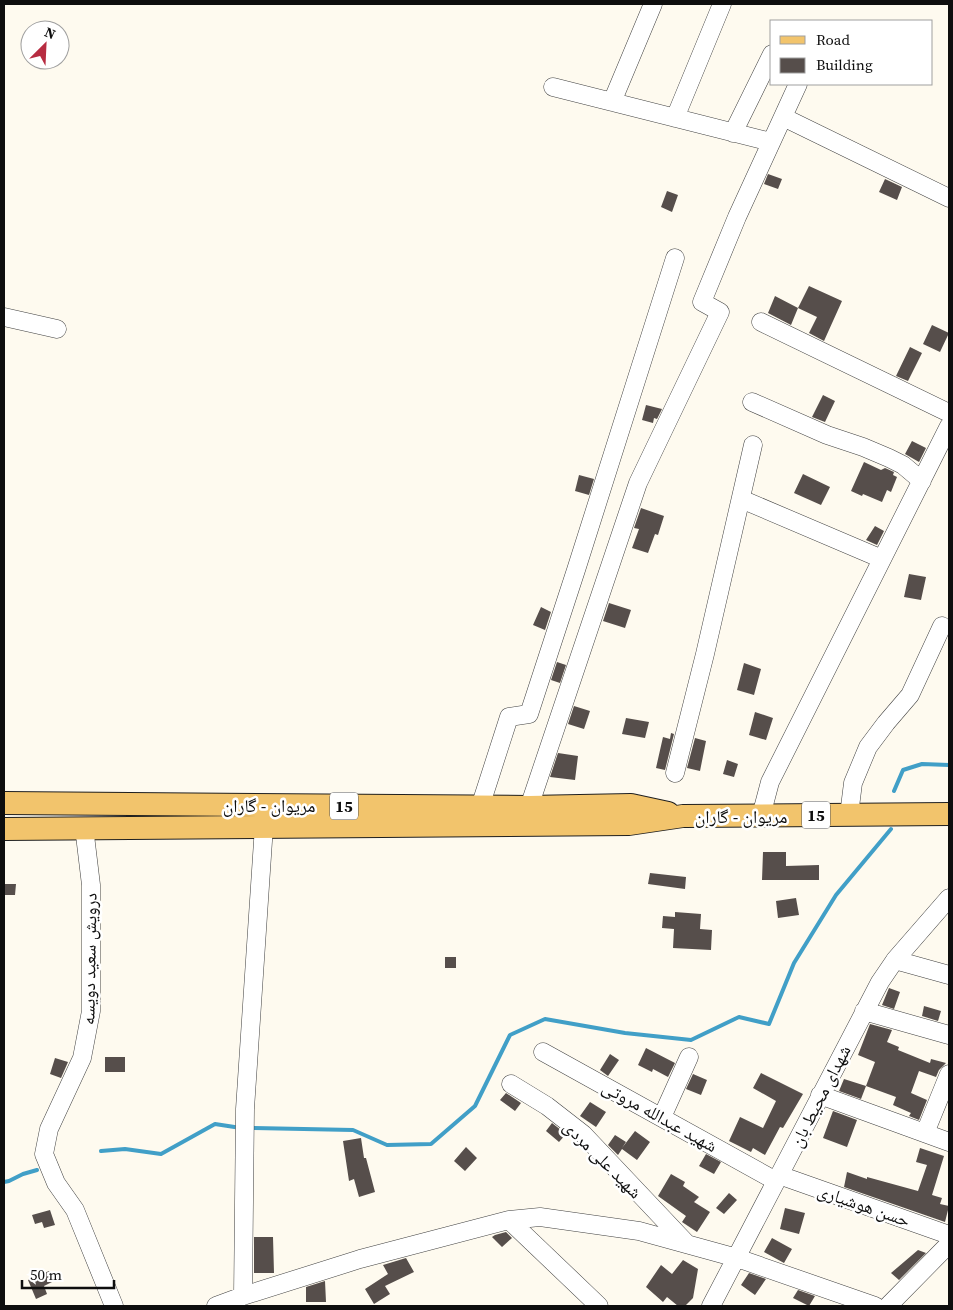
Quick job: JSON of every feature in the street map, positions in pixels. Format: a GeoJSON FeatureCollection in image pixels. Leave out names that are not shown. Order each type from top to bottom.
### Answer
{"type":"FeatureCollection","features":[{"type":"Feature","properties":{"kind":"main road","name":"مریوان - گاران"},"geometry":{"type":"LineString","coordinates":[[10,803],[480,807],[631,804],[684,816]]}},
{"type":"Feature","properties":{"kind":"main road"},"geometry":{"type":"LineString","coordinates":[[10,803],[13,809],[12,817],[15,824],[12,828]]}},
{"type":"Feature","properties":{"kind":"main road","name":"مریوان - گاران"},"geometry":{"type":"LineString","coordinates":[[12,828],[629,824],[684,816],[949,814]]}},
{"type":"Feature","properties":{"kind":"street"},"geometry":{"type":"LineString","coordinates":[[612,102],[653,4]]}},
{"type":"Feature","properties":{"kind":"street"},"geometry":{"type":"LineString","coordinates":[[675,118],[722,4]]}},
{"type":"Feature","properties":{"kind":"street"},"geometry":{"type":"LineString","coordinates":[[733,133],[770,58]]}},
{"type":"Feature","properties":{"kind":"street"},"geometry":{"type":"LineString","coordinates":[[530,807],[638,483],[720,312],[702,302],[798,85]]}},
{"type":"Feature","properties":{"kind":"street"},"geometry":{"type":"LineString","coordinates":[[553,87],[771,142]]}},
{"type":"Feature","properties":{"kind":"street"},"geometry":{"type":"LineString","coordinates":[[783,117],[949,198]]}},
{"type":"Feature","properties":{"kind":"street"},"geometry":{"type":"LineString","coordinates":[[480,807],[508,717],[528,714],[576,570],[675,258]]}},
{"type":"Feature","properties":{"kind":"street"},"geometry":{"type":"LineString","coordinates":[[4,317],[57,329]]}},
{"type":"Feature","properties":{"kind":"street"},"geometry":{"type":"LineString","coordinates":[[761,322],[949,413]]}},
{"type":"Feature","properties":{"kind":"street"},"geometry":{"type":"LineString","coordinates":[[752,402],[827,436],[863,447],[889,458],[902,465],[922,482]]}},
{"type":"Feature","properties":{"kind":"street"},"geometry":{"type":"LineString","coordinates":[[761,816],[770,782],[949,426]]}},
{"type":"Feature","properties":{"kind":"street"},"geometry":{"type":"LineString","coordinates":[[675,773],[705,654],[753,445]]}},
{"type":"Feature","properties":{"kind":"street"},"geometry":{"type":"LineString","coordinates":[[741,499],[882,559]]}},
{"type":"Feature","properties":{"kind":"street"},"geometry":{"type":"LineString","coordinates":[[849,815],[853,783],[868,747],[910,695],[942,626]]}},
{"type":"Feature","properties":{"kind":"street"},"geometry":{"type":"LineString","coordinates":[[243,1296],[245,1109],[264,826]]}},
{"type":"Feature","properties":{"kind":"street","name":"درویش سعید دویسه"},"geometry":{"type":"LineString","coordinates":[[84,827],[90,885],[91,1011],[82,1058],[49,1129],[44,1154],[56,1183],[75,1210],[114,1306]]}},
{"type":"Feature","properties":{"kind":"street","name":"شهدای محیط بان"},"geometry":{"type":"LineString","coordinates":[[711,1306],[880,982],[895,960],[949,898]]}},
{"type":"Feature","properties":{"kind":"street"},"geometry":{"type":"LineString","coordinates":[[895,960],[949,975]]}},
{"type":"Feature","properties":{"kind":"street"},"geometry":{"type":"LineString","coordinates":[[864,1011],[949,1035]]}},
{"type":"Feature","properties":{"kind":"street","name":"شهید عبدالله مروتی"},"geometry":{"type":"LineString","coordinates":[[543,1052],[777,1178]]}},
{"type":"Feature","properties":{"kind":"street"},"geometry":{"type":"LineString","coordinates":[[662,1117],[689,1058]]}},
{"type":"Feature","properties":{"kind":"street"},"geometry":{"type":"LineString","coordinates":[[925,1133],[949,1074]]}},
{"type":"Feature","properties":{"kind":"street","name":"شهید علی مردی"},"geometry":{"type":"LineString","coordinates":[[510,1084],[547,1106],[583,1134],[687,1245]]}},
{"type":"Feature","properties":{"kind":"street"},"geometry":{"type":"LineString","coordinates":[[820,1095],[949,1142]]}},
{"type":"Feature","properties":{"kind":"street","name":"حسن هوشیاری"},"geometry":{"type":"LineString","coordinates":[[777,1178],[949,1235]]}},
{"type":"Feature","properties":{"kind":"street"},"geometry":{"type":"LineString","coordinates":[[216,1306],[360,1259],[509,1220],[540,1217],[639,1231],[737,1258],[875,1306]]}},
{"type":"Feature","properties":{"kind":"street"},"geometry":{"type":"LineString","coordinates":[[509,1220],[599,1306]]}},
{"type":"Feature","properties":{"kind":"street"},"geometry":{"type":"LineString","coordinates":[[888,1306],[949,1244]]}},
{"type":"Feature","properties":{"kind":"building"},"geometry":{"type":"Polygon","coordinates":[[[768,174],[782,179],[778,189],[764,184],[768,174]]]}},
{"type":"Feature","properties":{"kind":"building"},"geometry":{"type":"Polygon","coordinates":[[[885,179],[902,187],[897,200],[879,192],[885,179]]]}},
{"type":"Feature","properties":{"kind":"building"},"geometry":{"type":"Polygon","coordinates":[[[667,191],[678,195],[672,212],[661,207],[667,191]]]}},
{"type":"Feature","properties":{"kind":"building"},"geometry":{"type":"Polygon","coordinates":[[[809,286],[842,301],[824,341],[809,333],[817,317],[798,308],[809,286]]]}},
{"type":"Feature","properties":{"kind":"building"},"geometry":{"type":"Polygon","coordinates":[[[775,296],[798,308],[791,325],[768,313],[775,296]]]}},
{"type":"Feature","properties":{"kind":"building"},"geometry":{"type":"Polygon","coordinates":[[[932,325],[949,333],[940,352],[923,344],[932,325]]]}},
{"type":"Feature","properties":{"kind":"building"},"geometry":{"type":"Polygon","coordinates":[[[910,347],[922,353],[908,381],[896,376],[910,347]]]}},
{"type":"Feature","properties":{"kind":"building"},"geometry":{"type":"Polygon","coordinates":[[[823,395],[835,401],[825,422],[812,417],[823,395]]]}},
{"type":"Feature","properties":{"kind":"building"},"geometry":{"type":"Polygon","coordinates":[[[646,405],[662,409],[657,419],[654,418],[653,423],[642,420],[646,405]]]}},
{"type":"Feature","properties":{"kind":"building"},"geometry":{"type":"Polygon","coordinates":[[[912,441],[926,448],[919,462],[905,454],[912,441]]]}},
{"type":"Feature","properties":{"kind":"building"},"geometry":{"type":"Polygon","coordinates":[[[864,462],[881,470],[885,468],[894,472],[893,475],[897,477],[891,492],[887,490],[882,502],[851,491],[864,462]]]}},
{"type":"Feature","properties":{"kind":"building"},"geometry":{"type":"Polygon","coordinates":[[[803,474],[830,487],[821,505],[794,493],[803,474]]]}},
{"type":"Feature","properties":{"kind":"building"},"geometry":{"type":"Polygon","coordinates":[[[579,475],[594,479],[589,495],[575,491],[579,475]]]}},
{"type":"Feature","properties":{"kind":"building"},"geometry":{"type":"Polygon","coordinates":[[[641,508],[664,516],[658,535],[655,534],[648,553],[632,548],[639,529],[634,528],[641,508]]]}},
{"type":"Feature","properties":{"kind":"building"},"geometry":{"type":"Polygon","coordinates":[[[875,526],[884,531],[877,545],[866,540],[875,526]]]}},
{"type":"Feature","properties":{"kind":"building"},"geometry":{"type":"Polygon","coordinates":[[[909,574],[926,577],[921,600],[904,597],[909,574]]]}},
{"type":"Feature","properties":{"kind":"building"},"geometry":{"type":"Polygon","coordinates":[[[609,603],[631,610],[625,628],[603,621],[609,603]]]}},
{"type":"Feature","properties":{"kind":"building"},"geometry":{"type":"Polygon","coordinates":[[[541,607],[551,612],[545,630],[533,625],[541,607]]]}},
{"type":"Feature","properties":{"kind":"building"},"geometry":{"type":"Polygon","coordinates":[[[557,662],[566,665],[560,683],[551,680],[557,662]]]}},
{"type":"Feature","properties":{"kind":"building"},"geometry":{"type":"Polygon","coordinates":[[[744,663],[761,669],[754,695],[737,690],[744,663]]]}},
{"type":"Feature","properties":{"kind":"building"},"geometry":{"type":"Polygon","coordinates":[[[574,706],[590,711],[584,729],[568,724],[574,706]]]}},
{"type":"Feature","properties":{"kind":"building"},"geometry":{"type":"Polygon","coordinates":[[[755,712],[773,718],[766,740],[749,735],[755,712]]]}},
{"type":"Feature","properties":{"kind":"building"},"geometry":{"type":"Polygon","coordinates":[[[626,718],[649,722],[645,738],[622,734],[626,718]]]}},
{"type":"Feature","properties":{"kind":"building"},"geometry":{"type":"Polygon","coordinates":[[[671,733],[674,734],[665,770],[656,768],[663,737],[670,739],[671,733]]]}},
{"type":"Feature","properties":{"kind":"building"},"geometry":{"type":"Polygon","coordinates":[[[695,738],[706,741],[700,771],[687,768],[695,738]]]}},
{"type":"Feature","properties":{"kind":"building"},"geometry":{"type":"Polygon","coordinates":[[[558,753],[578,756],[575,780],[550,777],[558,753]]]}},
{"type":"Feature","properties":{"kind":"building"},"geometry":{"type":"Polygon","coordinates":[[[727,760],[738,764],[734,777],[723,774],[727,760]]]}},
{"type":"Feature","properties":{"kind":"building"},"geometry":{"type":"Polygon","coordinates":[[[763,852],[786,852],[786,866],[819,865],[819,880],[762,880],[763,852]]]}},
{"type":"Feature","properties":{"kind":"building"},"geometry":{"type":"Polygon","coordinates":[[[650,873],[686,877],[685,889],[648,884],[650,873]]]}},
{"type":"Feature","properties":{"kind":"building"},"geometry":{"type":"Polygon","coordinates":[[[4,884],[16,884],[15,895],[4,895],[4,884]]]}},
{"type":"Feature","properties":{"kind":"building"},"geometry":{"type":"Polygon","coordinates":[[[796,898],[799,915],[778,918],[776,901],[796,898]]]}},
{"type":"Feature","properties":{"kind":"building"},"geometry":{"type":"Polygon","coordinates":[[[675,912],[701,914],[700,929],[712,930],[711,950],[673,948],[674,929],[662,928],[663,916],[675,917],[675,912]]]}},
{"type":"Feature","properties":{"kind":"building"},"geometry":{"type":"Polygon","coordinates":[[[445,957],[456,957],[456,968],[445,968],[445,957]]]}},
{"type":"Feature","properties":{"kind":"building"},"geometry":{"type":"Polygon","coordinates":[[[889,988],[900,992],[894,1009],[882,1005],[889,988]]]}},
{"type":"Feature","properties":{"kind":"building"},"geometry":{"type":"Polygon","coordinates":[[[924,1006],[941,1011],[938,1021],[922,1016],[924,1006]]]}},
{"type":"Feature","properties":{"kind":"building"},"geometry":{"type":"Polygon","coordinates":[[[870,1024],[892,1030],[887,1042],[899,1047],[898,1050],[930,1063],[931,1059],[946,1063],[939,1070],[936,1077],[919,1071],[911,1093],[927,1100],[919,1120],[909,1116],[911,1113],[893,1105],[896,1097],[866,1086],[875,1062],[858,1055],[870,1024]]]}},
{"type":"Feature","properties":{"kind":"building"},"geometry":{"type":"Polygon","coordinates":[[[646,1048],[675,1063],[668,1077],[653,1069],[652,1072],[638,1065],[646,1048]]]}},
{"type":"Feature","properties":{"kind":"building"},"geometry":{"type":"Polygon","coordinates":[[[610,1054],[619,1060],[608,1076],[600,1070],[610,1054]]]}},
{"type":"Feature","properties":{"kind":"building"},"geometry":{"type":"Polygon","coordinates":[[[105,1057],[125,1057],[125,1072],[105,1072],[105,1057]]]}},
{"type":"Feature","properties":{"kind":"building"},"geometry":{"type":"Polygon","coordinates":[[[55,1058],[68,1062],[61,1078],[50,1074],[55,1058]]]}},
{"type":"Feature","properties":{"kind":"building"},"geometry":{"type":"Polygon","coordinates":[[[761,1073],[803,1094],[783,1128],[780,1127],[765,1155],[753,1148],[751,1152],[729,1141],[740,1117],[763,1128],[776,1101],[753,1088],[761,1073]]]}},
{"type":"Feature","properties":{"kind":"building"},"geometry":{"type":"Polygon","coordinates":[[[693,1074],[707,1080],[701,1095],[686,1089],[693,1074]]]}},
{"type":"Feature","properties":{"kind":"building"},"geometry":{"type":"Polygon","coordinates":[[[844,1079],[866,1086],[861,1099],[839,1091],[844,1079]]]}},
{"type":"Feature","properties":{"kind":"building"},"geometry":{"type":"Polygon","coordinates":[[[506,1093],[521,1103],[515,1111],[500,1100],[506,1093]]]}},
{"type":"Feature","properties":{"kind":"building"},"geometry":{"type":"Polygon","coordinates":[[[590,1102],[606,1112],[596,1127],[580,1116],[590,1102]]]}},
{"type":"Feature","properties":{"kind":"building"},"geometry":{"type":"Polygon","coordinates":[[[833,1111],[857,1120],[847,1147],[823,1138],[833,1111]]]}},
{"type":"Feature","properties":{"kind":"building"},"geometry":{"type":"Polygon","coordinates":[[[552,1123],[566,1134],[559,1142],[546,1131],[552,1123]]]}},
{"type":"Feature","properties":{"kind":"building"},"geometry":{"type":"Polygon","coordinates":[[[635,1131],[650,1142],[637,1160],[622,1149],[618,1155],[608,1145],[615,1135],[626,1142],[622,1148],[635,1131]]]}},
{"type":"Feature","properties":{"kind":"building"},"geometry":{"type":"Polygon","coordinates":[[[361,1138],[364,1158],[366,1158],[375,1192],[359,1197],[354,1179],[349,1181],[343,1141],[361,1138]]]}},
{"type":"Feature","properties":{"kind":"building"},"geometry":{"type":"Polygon","coordinates":[[[466,1147],[477,1158],[465,1171],[454,1161],[466,1147]]]}},
{"type":"Feature","properties":{"kind":"building"},"geometry":{"type":"Polygon","coordinates":[[[920,1148],[944,1156],[932,1195],[942,1198],[940,1204],[949,1206],[945,1222],[844,1187],[847,1172],[867,1179],[867,1177],[918,1191],[927,1165],[916,1162],[920,1148]]]}},
{"type":"Feature","properties":{"kind":"building"},"geometry":{"type":"Polygon","coordinates":[[[706,1154],[721,1162],[714,1174],[699,1166],[706,1154]]]}},
{"type":"Feature","properties":{"kind":"building"},"geometry":{"type":"Polygon","coordinates":[[[671,1174],[685,1182],[683,1186],[699,1197],[694,1202],[710,1212],[697,1232],[682,1222],[686,1216],[658,1196],[671,1174]]]}},
{"type":"Feature","properties":{"kind":"building"},"geometry":{"type":"Polygon","coordinates":[[[729,1193],[737,1200],[724,1214],[716,1208],[729,1193]]]}},
{"type":"Feature","properties":{"kind":"building"},"geometry":{"type":"Polygon","coordinates":[[[785,1208],[805,1213],[799,1234],[780,1229],[785,1208]]]}},
{"type":"Feature","properties":{"kind":"building"},"geometry":{"type":"Polygon","coordinates":[[[50,1210],[55,1225],[44,1228],[42,1222],[35,1224],[32,1215],[50,1210]]]}},
{"type":"Feature","properties":{"kind":"building"},"geometry":{"type":"Polygon","coordinates":[[[506,1232],[512,1238],[502,1247],[492,1237],[506,1232]]]}},
{"type":"Feature","properties":{"kind":"building"},"geometry":{"type":"Polygon","coordinates":[[[254,1237],[273,1237],[274,1273],[254,1273],[254,1237]]]}},
{"type":"Feature","properties":{"kind":"building"},"geometry":{"type":"Polygon","coordinates":[[[772,1238],[792,1249],[784,1263],[764,1252],[772,1238]]]}},
{"type":"Feature","properties":{"kind":"building"},"geometry":{"type":"Polygon","coordinates":[[[918,1250],[926,1253],[899,1280],[891,1273],[918,1250]]]}},
{"type":"Feature","properties":{"kind":"building"},"geometry":{"type":"Polygon","coordinates":[[[406,1258],[414,1272],[385,1286],[390,1294],[374,1304],[365,1289],[388,1274],[383,1265],[406,1258]]]}},
{"type":"Feature","properties":{"kind":"building"},"geometry":{"type":"Polygon","coordinates":[[[683,1260],[698,1269],[693,1298],[685,1306],[678,1306],[667,1297],[663,1302],[646,1287],[661,1265],[672,1274],[683,1260]]]}},
{"type":"Feature","properties":{"kind":"building"},"geometry":{"type":"Polygon","coordinates":[[[49,1271],[54,1281],[44,1286],[47,1294],[36,1299],[28,1280],[49,1271]]]}},
{"type":"Feature","properties":{"kind":"building"},"geometry":{"type":"Polygon","coordinates":[[[749,1273],[766,1279],[755,1295],[741,1285],[749,1273]]]}},
{"type":"Feature","properties":{"kind":"building"},"geometry":{"type":"Polygon","coordinates":[[[325,1281],[326,1302],[306,1302],[306,1287],[325,1281]]]}},
{"type":"Feature","properties":{"kind":"building"},"geometry":{"type":"Polygon","coordinates":[[[798,1290],[815,1296],[809,1306],[793,1298],[798,1290]]]}},
{"type":"Feature","properties":{"kind":"waterway"},"geometry":{"type":"LineString","coordinates":[[894,791],[903,770],[922,764],[949,765]]}},
{"type":"Feature","properties":{"kind":"waterway"},"geometry":{"type":"LineString","coordinates":[[250,1128],[353,1130],[387,1145],[431,1144],[475,1106],[510,1035],[545,1019],[625,1033],[691,1040],[739,1017],[769,1024],[794,963],[836,895],[891,829]]}},
{"type":"Feature","properties":{"kind":"waterway"},"geometry":{"type":"LineString","coordinates":[[101,1151],[125,1149],[161,1154],[215,1124],[241,1128]]}},
{"type":"Feature","properties":{"kind":"waterway"},"geometry":{"type":"LineString","coordinates":[[4,1182],[37,1170]]}}]}
